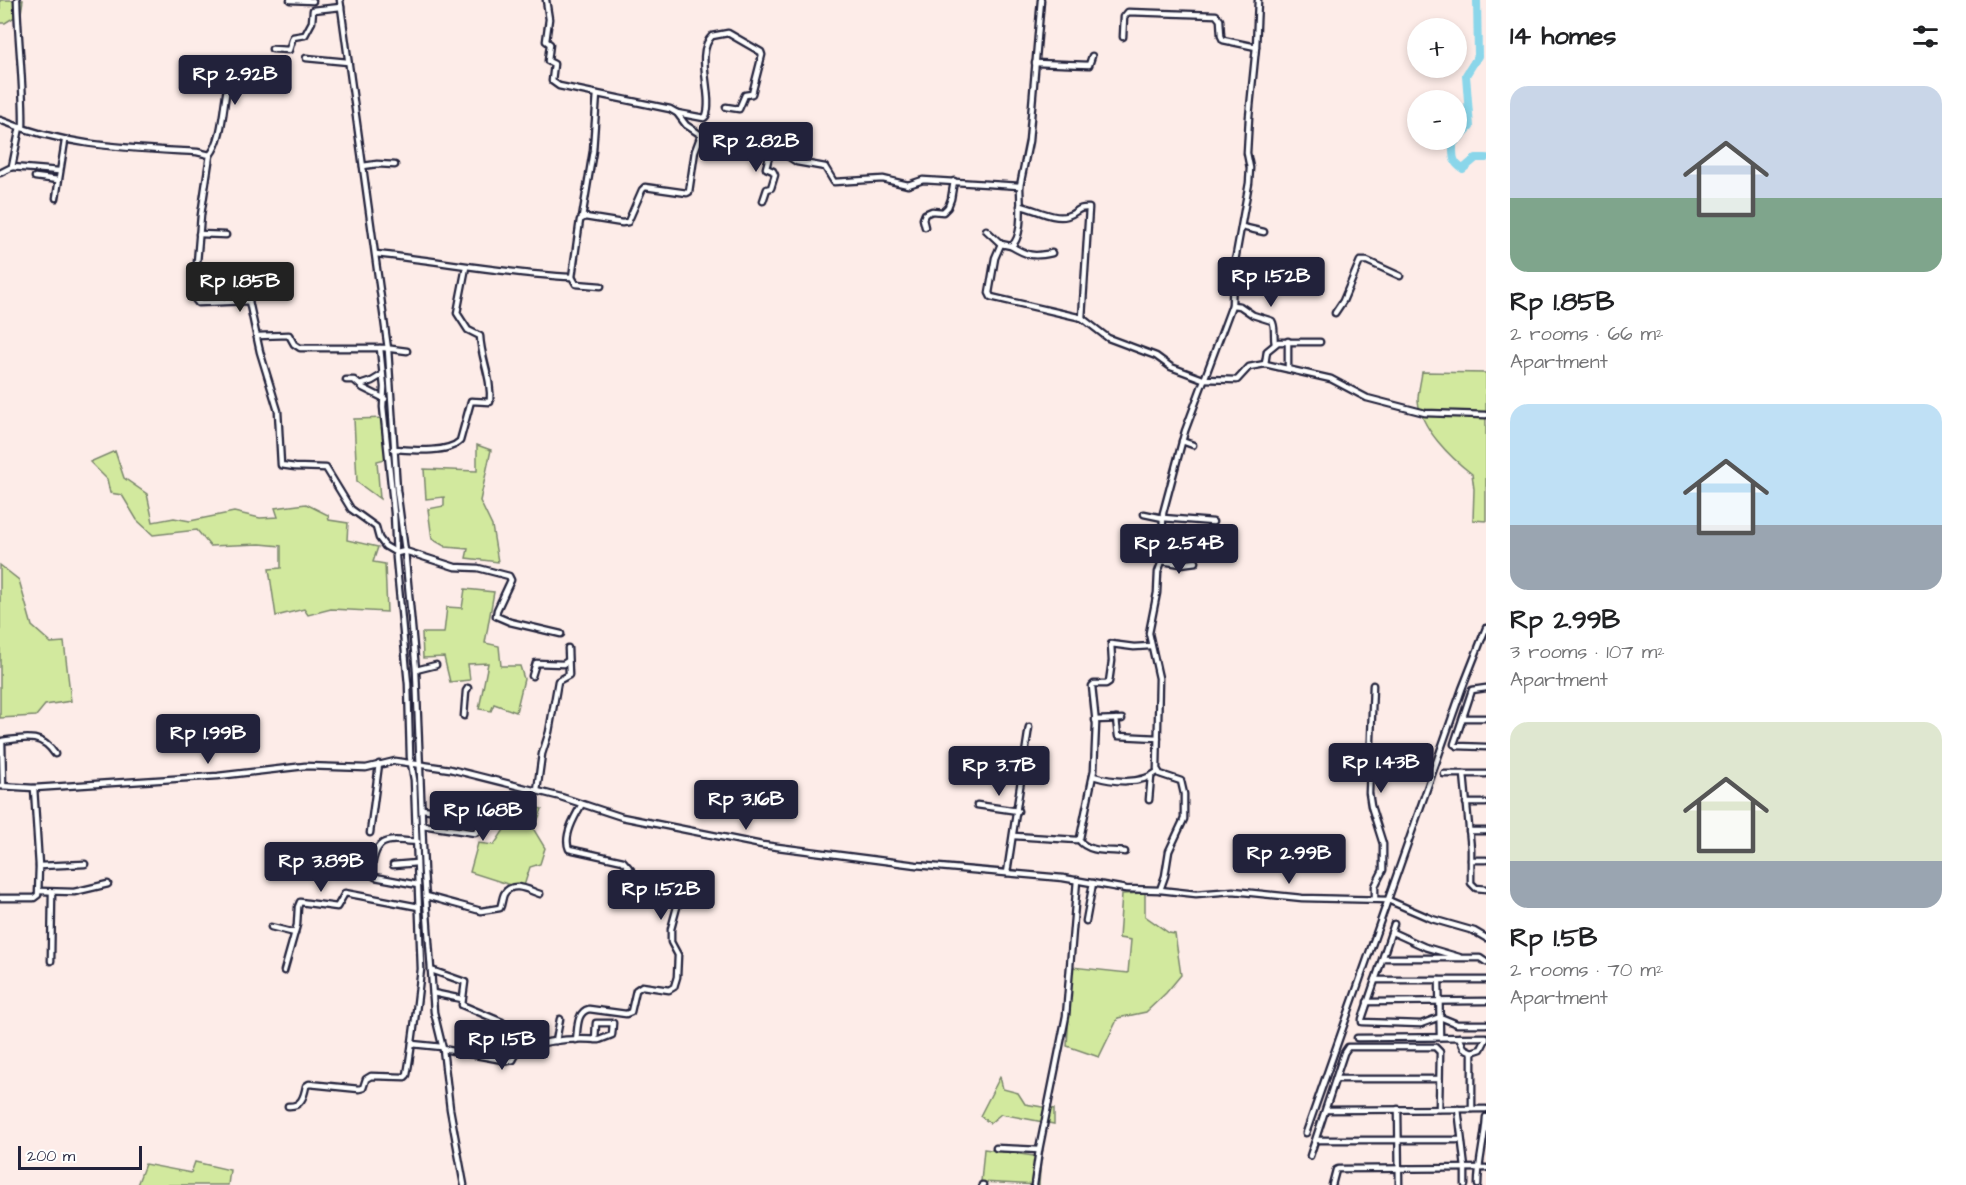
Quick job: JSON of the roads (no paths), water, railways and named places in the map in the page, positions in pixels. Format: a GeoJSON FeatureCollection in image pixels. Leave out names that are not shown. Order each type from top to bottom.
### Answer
{"type":"FeatureCollection","features":[{"type":"Feature","properties":{"kind":"street"},"geometry":{"type":"LineString","coordinates":[[12,167],[22,128],[24,102],[18,44],[17,0]]}},
{"type":"Feature","properties":{"kind":"street"},"geometry":{"type":"LineString","coordinates":[[272,49],[289,50],[293,37],[305,35],[312,21],[313,1],[290,0]]}},
{"type":"Feature","properties":{"kind":"street"},"geometry":{"type":"LineString","coordinates":[[288,1106],[298,1104],[303,1100],[306,1086],[309,1084],[359,1089],[363,1088],[366,1079],[371,1076],[407,1076],[417,1020],[417,990],[421,969],[416,842],[416,670],[399,517],[391,398],[383,348],[376,254],[340,0]]}},
{"type":"Feature","properties":{"kind":"street"},"geometry":{"type":"LineString","coordinates":[[546,0],[549,19],[546,40],[550,44],[548,61],[554,64],[552,81],[563,87],[704,118],[709,104],[705,80],[707,42],[712,36],[728,33],[761,52],[762,55],[752,94],[745,95],[738,109],[726,107]]}},
{"type":"Feature","properties":{"kind":"street"},"geometry":{"type":"LineString","coordinates":[[1011,246],[1016,242],[1019,232],[1020,186],[1029,141],[1041,0]]}},
{"type":"Feature","properties":{"kind":"street"},"geometry":{"type":"LineString","coordinates":[[1093,776],[1116,780],[1151,777],[1157,772],[1159,678],[1157,662],[1151,646],[1150,622],[1157,593],[1158,572],[1162,561],[1163,518],[1182,441],[1232,305],[1233,272],[1250,176],[1247,153],[1258,0]]}},
{"type":"Feature","properties":{"kind":"street"},"geometry":{"type":"LineString","coordinates":[[313,10],[340,8]]}},
{"type":"Feature","properties":{"kind":"street"},"geometry":{"type":"LineString","coordinates":[[1123,37],[1124,17],[1128,12],[1216,15],[1220,20],[1223,40],[1256,47]]}},
{"type":"Feature","properties":{"kind":"street"},"geometry":{"type":"LineString","coordinates":[[1035,63],[1089,65],[1092,56]]}},
{"type":"Feature","properties":{"kind":"street"},"geometry":{"type":"LineString","coordinates":[[306,58],[348,62]]}},
{"type":"Feature","properties":{"kind":"street"},"geometry":{"type":"LineString","coordinates":[[249,301],[198,303],[193,295],[210,155],[215,148],[229,79],[283,83]]}},
{"type":"Feature","properties":{"kind":"street"},"geometry":{"type":"LineString","coordinates":[[597,94],[593,152],[582,218],[578,229],[572,277],[576,284],[601,286]]}},
{"type":"Feature","properties":{"kind":"street"},"geometry":{"type":"LineString","coordinates":[[677,113],[686,125],[701,135],[766,142],[796,162],[825,167],[834,182],[883,179],[908,185],[923,180],[1020,186]]}},
{"type":"Feature","properties":{"kind":"street"},"geometry":{"type":"LineString","coordinates":[[0,120],[65,141],[210,155]]}},
{"type":"Feature","properties":{"kind":"street"},"geometry":{"type":"LineString","coordinates":[[582,218],[628,222],[645,188],[687,194],[695,151],[701,135]]}},
{"type":"Feature","properties":{"kind":"street"},"geometry":{"type":"LineString","coordinates":[[56,198],[65,141]]}},
{"type":"Feature","properties":{"kind":"street"},"geometry":{"type":"LineString","coordinates":[[763,201],[766,189],[771,188],[775,175],[773,171],[766,168],[772,145]]}},
{"type":"Feature","properties":{"kind":"street"},"geometry":{"type":"LineString","coordinates":[[363,166],[394,165]]}},
{"type":"Feature","properties":{"kind":"street"},"geometry":{"type":"LineString","coordinates":[[0,173],[12,167],[59,171]]}},
{"type":"Feature","properties":{"kind":"street"},"geometry":{"type":"LineString","coordinates":[[35,177],[58,180]]}},
{"type":"Feature","properties":{"kind":"street"},"geometry":{"type":"LineString","coordinates":[[925,227],[923,219],[925,214],[932,211],[943,212],[948,207],[954,181]]}},
{"type":"Feature","properties":{"kind":"street"},"geometry":{"type":"LineString","coordinates":[[1020,206],[1032,207],[1055,216],[1067,216],[1080,207],[1089,208],[1082,318]]}},
{"type":"Feature","properties":{"kind":"street"},"geometry":{"type":"LineString","coordinates":[[1242,228],[1264,232]]}},
{"type":"Feature","properties":{"kind":"street"},"geometry":{"type":"LineString","coordinates":[[986,230],[1001,244],[1011,246],[1025,254],[1040,256],[1052,253]]}},
{"type":"Feature","properties":{"kind":"street"},"geometry":{"type":"LineString","coordinates":[[199,234],[226,235]]}},
{"type":"Feature","properties":{"kind":"street"},"geometry":{"type":"LineString","coordinates":[[1001,244],[995,258],[989,293],[991,297],[1082,318],[1108,338],[1156,356],[1170,367],[1203,379],[1237,380],[1250,368],[1264,364],[1331,379],[1367,398],[1425,413],[1486,415]]}},
{"type":"Feature","properties":{"kind":"street"},"geometry":{"type":"LineString","coordinates":[[376,254],[466,267],[572,277]]}},
{"type":"Feature","properties":{"kind":"street"},"geometry":{"type":"LineString","coordinates":[[1335,313],[1343,301],[1360,261],[1367,261],[1400,276]]}},
{"type":"Feature","properties":{"kind":"street"},"geometry":{"type":"LineString","coordinates":[[393,449],[427,450],[457,444],[471,401],[490,402],[488,374],[480,354],[480,336],[468,330],[457,313],[466,267]]}},
{"type":"Feature","properties":{"kind":"street"},"geometry":{"type":"LineString","coordinates":[[281,271],[267,272],[258,277],[249,301],[278,411],[281,465],[326,468],[351,509],[376,526],[382,543],[389,550],[404,551],[456,567],[478,568],[509,576],[511,580],[496,616],[561,634]]}},
{"type":"Feature","properties":{"kind":"street"},"geometry":{"type":"LineString","coordinates":[[1232,305],[1240,306],[1252,315],[1272,321],[1275,344]]}},
{"type":"Feature","properties":{"kind":"street"},"geometry":{"type":"LineString","coordinates":[[257,336],[289,335],[294,345],[300,348],[383,348],[407,351]]}},
{"type":"Feature","properties":{"kind":"street"},"geometry":{"type":"LineString","coordinates":[[1288,341],[1288,369]]}},
{"type":"Feature","properties":{"kind":"street"},"geometry":{"type":"LineString","coordinates":[[1264,364],[1267,351],[1278,342],[1320,342]]}},
{"type":"Feature","properties":{"kind":"street"},"geometry":{"type":"LineString","coordinates":[[383,348],[383,407],[408,684],[422,809],[433,993],[464,1185]]}},
{"type":"Feature","properties":{"kind":"street"},"geometry":{"type":"LineString","coordinates":[[360,385],[382,375]]}},
{"type":"Feature","properties":{"kind":"street"},"geometry":{"type":"LineString","coordinates":[[346,380],[354,380],[384,399],[391,398]]}},
{"type":"Feature","properties":{"kind":"street"},"geometry":{"type":"LineString","coordinates":[[1182,441],[1193,445]]}},
{"type":"Feature","properties":{"kind":"street"},"geometry":{"type":"LineString","coordinates":[[1144,514],[1213,522]]}},
{"type":"Feature","properties":{"kind":"street"},"geometry":{"type":"LineString","coordinates":[[1162,561],[1181,564],[1196,562]]}},
{"type":"Feature","properties":{"kind":"street"},"geometry":{"type":"LineString","coordinates":[[1306,1133],[1462,689],[1484,640],[1486,628]]}},
{"type":"Feature","properties":{"kind":"street"},"geometry":{"type":"LineString","coordinates":[[1079,840],[1093,776],[1095,720],[1092,686],[1108,682],[1112,661],[1111,644],[1134,647],[1151,646]]}},
{"type":"Feature","properties":{"kind":"street"},"geometry":{"type":"LineString","coordinates":[[537,791],[542,754],[549,732],[558,681],[568,676],[568,648]]}},
{"type":"Feature","properties":{"kind":"street"},"geometry":{"type":"LineString","coordinates":[[532,676],[536,663],[563,664],[568,661]]}},
{"type":"Feature","properties":{"kind":"street"},"geometry":{"type":"LineString","coordinates":[[416,670],[436,665]]}},
{"type":"Feature","properties":{"kind":"street"},"geometry":{"type":"LineString","coordinates":[[1373,685],[1370,793],[1371,806],[1383,844],[1384,861],[1382,876],[1375,886],[1375,899]]}},
{"type":"Feature","properties":{"kind":"street"},"geometry":{"type":"LineString","coordinates":[[464,716],[468,688]]}},
{"type":"Feature","properties":{"kind":"street"},"geometry":{"type":"LineString","coordinates":[[1486,688],[1473,688],[1454,744],[1486,747]]}},
{"type":"Feature","properties":{"kind":"street"},"geometry":{"type":"LineString","coordinates":[[1464,718],[1486,718]]}},
{"type":"Feature","properties":{"kind":"street"},"geometry":{"type":"LineString","coordinates":[[1116,719],[1118,736],[1158,738]]}},
{"type":"Feature","properties":{"kind":"street"},"geometry":{"type":"LineString","coordinates":[[1095,720],[1122,719]]}},
{"type":"Feature","properties":{"kind":"street"},"geometry":{"type":"LineString","coordinates":[[1007,873],[1029,727]]}},
{"type":"Feature","properties":{"kind":"street"},"geometry":{"type":"LineString","coordinates":[[55,754],[49,744],[42,740],[3,741],[2,786],[34,788],[218,776],[305,766],[366,768],[395,761],[439,766],[537,791],[627,818],[762,845],[916,865],[1077,880],[1126,889],[1196,894],[1233,891],[1294,897],[1388,900],[1432,920],[1474,931],[1486,938]]}},
{"type":"Feature","properties":{"kind":"street"},"geometry":{"type":"LineString","coordinates":[[370,833],[379,764]]}},
{"type":"Feature","properties":{"kind":"street"},"geometry":{"type":"LineString","coordinates":[[1157,772],[1181,781],[1184,794],[1183,823],[1168,851],[1165,876],[1160,890]]}},
{"type":"Feature","properties":{"kind":"street"},"geometry":{"type":"LineString","coordinates":[[1444,774],[1486,774]]}},
{"type":"Feature","properties":{"kind":"street"},"geometry":{"type":"LineString","coordinates":[[1464,774],[1471,883],[1476,888],[1486,889]]}},
{"type":"Feature","properties":{"kind":"street"},"geometry":{"type":"LineString","coordinates":[[1149,800],[1151,777]]}},
{"type":"Feature","properties":{"kind":"street"},"geometry":{"type":"LineString","coordinates":[[0,898],[38,897],[39,866],[34,788]]}},
{"type":"Feature","properties":{"kind":"street"},"geometry":{"type":"LineString","coordinates":[[1466,803],[1486,803]]}},
{"type":"Feature","properties":{"kind":"street"},"geometry":{"type":"LineString","coordinates":[[576,1040],[579,1016],[584,1010],[626,1014],[631,1012],[638,988],[642,986],[669,990],[675,985],[678,955],[671,942],[671,929],[681,892],[638,878],[623,861],[569,849],[567,843],[569,830],[582,804]]}},
{"type":"Feature","properties":{"kind":"street"},"geometry":{"type":"LineString","coordinates":[[977,805],[1018,811]]}},
{"type":"Feature","properties":{"kind":"street"},"geometry":{"type":"LineString","coordinates":[[422,809],[479,818],[475,833],[422,825]]}},
{"type":"Feature","properties":{"kind":"street"},"geometry":{"type":"LineString","coordinates":[[1469,831],[1486,831]]}},
{"type":"Feature","properties":{"kind":"street"},"geometry":{"type":"LineString","coordinates":[[1014,836],[1079,840],[1089,848],[1125,852]]}},
{"type":"Feature","properties":{"kind":"street"},"geometry":{"type":"LineString","coordinates":[[418,885],[375,877],[371,874],[373,860],[383,842],[393,840],[423,842]]}},
{"type":"Feature","properties":{"kind":"street"},"geometry":{"type":"LineString","coordinates":[[1471,860],[1486,860]]}},
{"type":"Feature","properties":{"kind":"street"},"geometry":{"type":"LineString","coordinates":[[393,865],[417,862]]}},
{"type":"Feature","properties":{"kind":"street"},"geometry":{"type":"LineString","coordinates":[[39,866],[85,864]]}},
{"type":"Feature","properties":{"kind":"street"},"geometry":{"type":"LineString","coordinates":[[1034,1185],[1066,1016],[1077,880]]}},
{"type":"Feature","properties":{"kind":"street"},"geometry":{"type":"LineString","coordinates":[[1086,921],[1093,883]]}},
{"type":"Feature","properties":{"kind":"street"},"geometry":{"type":"LineString","coordinates":[[39,891],[74,892],[108,884]]}},
{"type":"Feature","properties":{"kind":"street"},"geometry":{"type":"LineString","coordinates":[[426,896],[485,911],[500,908],[504,895],[513,888],[524,888],[540,894]]}},
{"type":"Feature","properties":{"kind":"street"},"geometry":{"type":"LineString","coordinates":[[51,961],[52,892]]}},
{"type":"Feature","properties":{"kind":"street"},"geometry":{"type":"LineString","coordinates":[[284,971],[295,933],[300,902],[337,907],[345,894],[419,907]]}},
{"type":"Feature","properties":{"kind":"street"},"geometry":{"type":"LineString","coordinates":[[1394,924],[1362,1019],[1365,1024],[1421,1024],[1440,1017],[1457,1024],[1486,1024]]}},
{"type":"Feature","properties":{"kind":"street"},"geometry":{"type":"LineString","coordinates":[[271,927],[295,933]]}},
{"type":"Feature","properties":{"kind":"street"},"geometry":{"type":"LineString","coordinates":[[1392,932],[1425,947],[1465,958]]}},
{"type":"Feature","properties":{"kind":"street"},"geometry":{"type":"LineString","coordinates":[[1383,958],[1480,958],[1486,962]]}},
{"type":"Feature","properties":{"kind":"street"},"geometry":{"type":"LineString","coordinates":[[431,970],[465,982],[463,1006],[502,1022]]}},
{"type":"Feature","properties":{"kind":"street"},"geometry":{"type":"LineString","coordinates":[[1375,980],[1486,980]]}},
{"type":"Feature","properties":{"kind":"street"},"geometry":{"type":"LineString","coordinates":[[1439,980],[1440,1037]]}},
{"type":"Feature","properties":{"kind":"street"},"geometry":{"type":"LineString","coordinates":[[433,993],[462,999]]}},
{"type":"Feature","properties":{"kind":"street"},"geometry":{"type":"LineString","coordinates":[[1368,1002],[1486,1001]]}},
{"type":"Feature","properties":{"kind":"street"},"geometry":{"type":"LineString","coordinates":[[556,1041],[560,1019]]}},
{"type":"Feature","properties":{"kind":"street"},"geometry":{"type":"LineString","coordinates":[[412,1044],[508,1062],[513,1060],[519,1049],[535,1044],[595,1040],[611,1036],[613,1023],[596,1023],[595,1040]]}},
{"type":"Feature","properties":{"kind":"street"},"geometry":{"type":"LineString","coordinates":[[1459,1037],[1464,1048],[1472,1052]]}},
{"type":"Feature","properties":{"kind":"street"},"geometry":{"type":"LineString","coordinates":[[1357,1038],[1486,1038],[1481,1048],[1472,1052]]}},
{"type":"Feature","properties":{"kind":"street"},"geometry":{"type":"LineString","coordinates":[[1310,1156],[1344,1053],[1348,1047],[1435,1047],[1440,1052],[1439,1109]]}},
{"type":"Feature","properties":{"kind":"street"},"geometry":{"type":"LineString","coordinates":[[1472,1052],[1472,1109]]}},
{"type":"Feature","properties":{"kind":"street"},"geometry":{"type":"LineString","coordinates":[[1335,1079],[1439,1079]]}},
{"type":"Feature","properties":{"kind":"street"},"geometry":{"type":"LineString","coordinates":[[1398,1109],[1399,1185]]}},
{"type":"Feature","properties":{"kind":"street"},"geometry":{"type":"LineString","coordinates":[[1458,1109],[1465,1185]]}},
{"type":"Feature","properties":{"kind":"street"},"geometry":{"type":"LineString","coordinates":[[1326,1110],[1486,1109]]}},
{"type":"Feature","properties":{"kind":"street"},"geometry":{"type":"LineString","coordinates":[[1478,1185],[1478,1168],[1486,1139],[1486,1117]]}},
{"type":"Feature","properties":{"kind":"street"},"geometry":{"type":"LineString","coordinates":[[1316,1140],[1460,1140]]}},
{"type":"Feature","properties":{"kind":"street"},"geometry":{"type":"LineString","coordinates":[[996,1148],[1039,1150]]}},
{"type":"Feature","properties":{"kind":"street"},"geometry":{"type":"LineString","coordinates":[[1332,1185],[1336,1170],[1486,1168]]}},
{"type":"Feature","properties":{"kind":"waterway"},"geometry":{"type":"LineString","coordinates":[[1477,0],[1478,56],[1466,75],[1470,127],[1453,144],[1453,152],[1455,162],[1463,169],[1476,158],[1486,158]]}}]}
